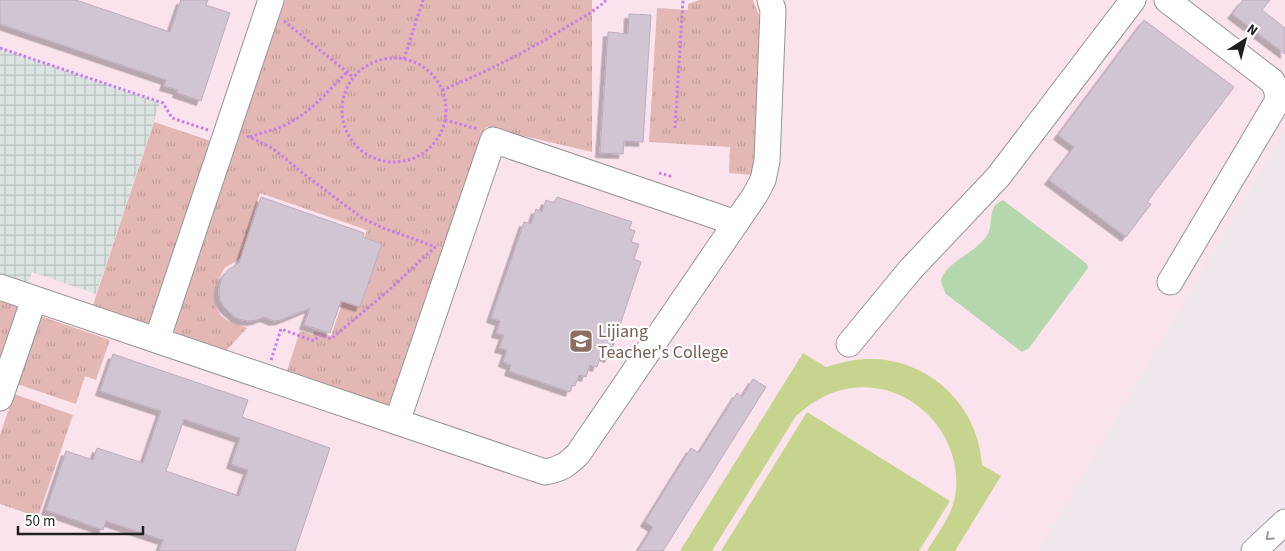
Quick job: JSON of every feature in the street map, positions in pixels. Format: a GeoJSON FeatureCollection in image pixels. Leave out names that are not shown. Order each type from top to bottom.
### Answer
{"type":"FeatureCollection","features":[{"type":"Feature","properties":{"kind":"street"},"geometry":{"type":"LineString","coordinates":[[0,287],[545,472],[563,467],[569,464],[578,454],[755,195],[763,180],[766,171],[773,10],[770,0]]}},
{"type":"Feature","properties":{"kind":"street"},"geometry":{"type":"LineString","coordinates":[[849,344],[910,270],[998,177],[1133,0]]}},
{"type":"Feature","properties":{"kind":"street"},"geometry":{"type":"LineString","coordinates":[[1170,282],[1281,102],[1276,86],[1272,81],[1172,1]]}},
{"type":"Feature","properties":{"kind":"street"},"geometry":{"type":"LineString","coordinates":[[157,340],[235,134],[270,4]]}},
{"type":"Feature","properties":{"kind":"street"},"geometry":{"type":"LineString","coordinates":[[397,422],[444,250],[493,140],[736,223]]}},
{"type":"Feature","properties":{"kind":"street"},"geometry":{"type":"LineString","coordinates":[[0,398],[34,299]]}},
{"type":"Feature","properties":{"kind":"street"},"geometry":{"type":"LineString","coordinates":[[1254,551],[1285,522]]}},
{"type":"Feature","properties":{"kind":"path"},"geometry":{"type":"LineString","coordinates":[[404,59],[423,0]]}},
{"type":"Feature","properties":{"kind":"path"},"geometry":{"type":"LineString","coordinates":[[442,90],[494,68],[545,41],[606,0]]}},
{"type":"Feature","properties":{"kind":"path"},"geometry":{"type":"LineString","coordinates":[[675,128],[683,0]]}},
{"type":"Feature","properties":{"kind":"path"},"geometry":{"type":"LineString","coordinates":[[270,4],[353,77]]}},
{"type":"Feature","properties":{"kind":"path"},"geometry":{"type":"LineString","coordinates":[[0,48],[163,103],[172,118],[235,134],[267,145],[362,218],[383,228],[444,250]]}},
{"type":"Feature","properties":{"kind":"path"},"geometry":{"type":"LineString","coordinates":[[380,59],[404,59],[415,62],[425,68],[434,77],[442,90],[446,108],[442,130],[429,149],[402,161],[385,161],[374,158],[355,144],[348,135],[342,112],[342,101],[353,77],[369,64],[380,59]]}},
{"type":"Feature","properties":{"kind":"path"},"geometry":{"type":"LineString","coordinates":[[235,134],[280,127],[290,123],[310,109],[347,72]]}},
{"type":"Feature","properties":{"kind":"path"},"geometry":{"type":"LineString","coordinates":[[265,377],[281,329],[314,341],[320,336],[331,339],[388,291],[444,250]]}},
{"type":"Feature","properties":{"kind":"shaded area","name":"Lijiang Teacher's College"},"geometry":{"type":"Polygon","coordinates":[[[0,0],[1285,0],[1285,130],[1038,551],[0,551],[0,0]]]}},
{"type":"Feature","properties":{"kind":"shaded area"},"geometry":{"type":"Polygon","coordinates":[[[0,48],[160,103],[96,294],[32,272],[28,283],[0,273],[0,48]]]}},
{"type":"Feature","properties":{"kind":"shaded area"},"geometry":{"type":"Polygon","coordinates":[[[1003,200],[1087,264],[1088,268],[1029,348],[1022,352],[946,294],[941,279],[950,267],[986,237],[994,207],[1003,200]]]}},
{"type":"Feature","properties":{"kind":"shaded area"},"geometry":{"type":"Polygon","coordinates":[[[803,353],[826,367],[862,359],[885,360],[902,364],[919,370],[934,379],[948,390],[959,403],[969,418],[976,435],[982,465],[1001,476],[955,551],[927,551],[947,518],[955,497],[956,474],[951,452],[942,432],[928,415],[911,401],[891,392],[869,387],[846,389],[832,393],[813,403],[796,416],[712,551],[680,551],[803,353]]]}},
{"type":"Feature","properties":{"kind":"shaded area"},"geometry":{"type":"Polygon","coordinates":[[[807,412],[950,501],[919,551],[721,551],[807,412]]]}},
{"type":"Feature","properties":{"kind":"green space"},"geometry":{"type":"Polygon","coordinates":[[[285,0],[592,0],[592,152],[486,127],[394,410],[286,374],[300,331],[313,335],[314,331],[331,336],[367,230],[260,193],[240,259],[225,268],[215,291],[215,304],[220,314],[230,322],[247,328],[226,351],[176,335],[173,326],[285,0]]]}},
{"type":"Feature","properties":{"kind":"green space"},"geometry":{"type":"Polygon","coordinates":[[[700,0],[753,0],[761,20],[753,175],[729,173],[730,147],[649,142],[657,8],[688,10],[688,4],[700,0]]]}},
{"type":"Feature","properties":{"kind":"green space"},"geometry":{"type":"Polygon","coordinates":[[[154,122],[217,143],[156,326],[93,305],[154,122]]]}},
{"type":"Feature","properties":{"kind":"green space"},"geometry":{"type":"Polygon","coordinates":[[[0,301],[20,307],[0,367],[0,301]]]}},
{"type":"Feature","properties":{"kind":"green space"},"geometry":{"type":"Polygon","coordinates":[[[40,316],[110,340],[96,380],[85,376],[76,404],[17,384],[40,316]]]}},
{"type":"Feature","properties":{"kind":"green space"},"geometry":{"type":"Polygon","coordinates":[[[14,394],[73,415],[38,517],[0,504],[0,435],[14,394]]]}},
{"type":"Feature","properties":{"kind":"building"},"geometry":{"type":"Polygon","coordinates":[[[0,0],[76,0],[170,32],[181,0],[208,0],[206,5],[230,13],[201,101],[177,93],[178,90],[164,86],[166,80],[0,24],[0,0]]]}},
{"type":"Feature","properties":{"kind":"building"},"geometry":{"type":"Polygon","coordinates":[[[1243,0],[1270,0],[1262,10],[1285,28],[1285,54],[1232,14],[1243,0]]]}},
{"type":"Feature","properties":{"kind":"building"},"geometry":{"type":"Polygon","coordinates":[[[629,14],[651,15],[643,142],[624,141],[623,154],[600,153],[608,32],[628,34],[629,14]]]}},
{"type":"Feature","properties":{"kind":"building"},"geometry":{"type":"Polygon","coordinates":[[[1144,20],[1234,87],[1147,202],[1151,204],[1126,237],[1049,180],[1074,147],[1058,135],[1144,20]]]}},
{"type":"Feature","properties":{"kind":"building"},"geometry":{"type":"Polygon","coordinates":[[[261,197],[364,233],[363,237],[382,244],[360,307],[341,301],[330,333],[304,325],[310,308],[281,320],[274,321],[264,317],[249,321],[235,317],[224,307],[220,300],[220,284],[223,276],[228,270],[239,263],[261,197]]]}},
{"type":"Feature","properties":{"kind":"building"},"geometry":{"type":"Polygon","coordinates":[[[557,197],[632,222],[629,229],[635,231],[631,242],[639,244],[634,259],[641,262],[609,358],[601,355],[597,367],[590,365],[586,377],[579,375],[575,386],[572,385],[570,392],[509,371],[511,365],[503,362],[507,350],[499,348],[504,335],[496,333],[500,321],[491,318],[524,222],[531,224],[536,209],[542,212],[546,200],[554,203],[557,197]]]}},
{"type":"Feature","properties":{"kind":"building"},"geometry":{"type":"Polygon","coordinates":[[[113,354],[248,400],[242,417],[330,448],[295,551],[159,551],[163,540],[106,521],[103,530],[46,510],[66,451],[93,460],[97,448],[143,463],[161,411],[100,391],[113,354]],[[184,419],[166,471],[239,496],[248,470],[231,464],[240,438],[184,419]]]}},
{"type":"Feature","properties":{"kind":"building"},"geometry":{"type":"Polygon","coordinates":[[[753,379],[766,387],[663,551],[638,551],[653,527],[645,522],[691,448],[699,453],[737,393],[742,397],[753,379]]]}},
{"type":"Feature","properties":{"kind":"place","name":"Lijiang Teacher's College"},"geometry":{"type":"Point","coordinates":[581,341]}}]}
